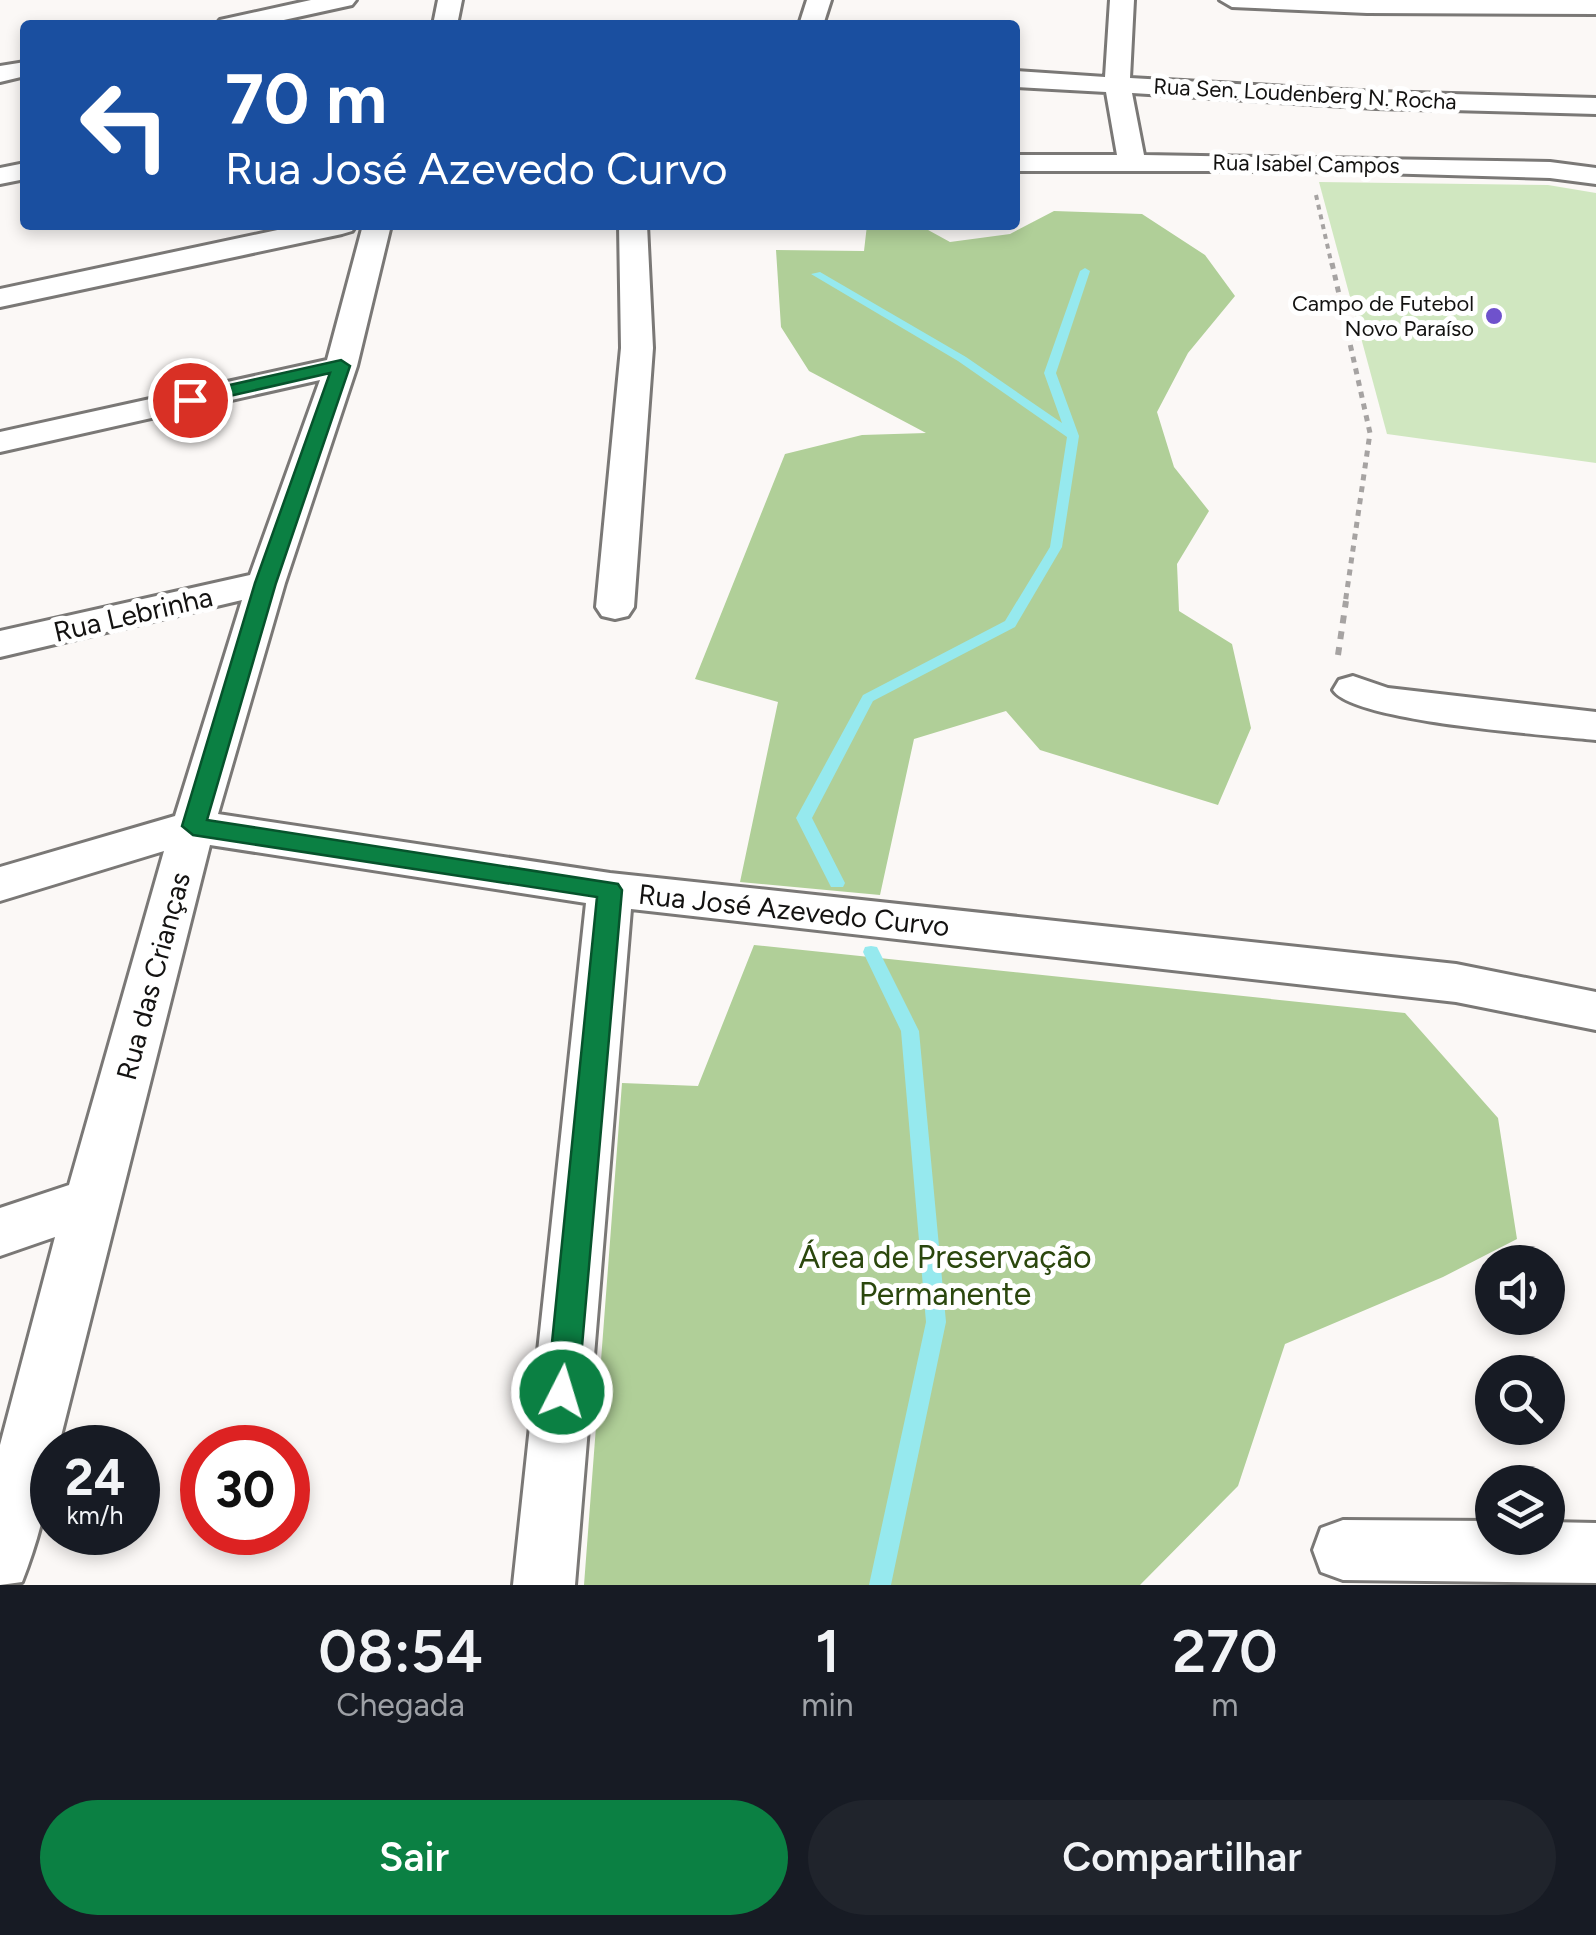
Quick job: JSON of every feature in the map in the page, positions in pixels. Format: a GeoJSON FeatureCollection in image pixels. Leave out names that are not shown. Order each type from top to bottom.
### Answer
{"type":"FeatureCollection","features":[{"type":"Feature","properties":{"kind":"street"},"geometry":{"type":"LineString","coordinates":[[251,20],[344,0]]}},
{"type":"Feature","properties":{"kind":"street"},"geometry":{"type":"LineString","coordinates":[[1122,0],[1117,83],[1132,163]]}},
{"type":"Feature","properties":{"kind":"street"},"geometry":{"type":"LineString","coordinates":[[1232,0],[1366,6],[1596,7]]}},
{"type":"Feature","properties":{"kind":"street","name":"Rua Sen. Loudenberg N. Rocha"},"geometry":{"type":"LineString","coordinates":[[1020,78],[1376,100],[1596,106]]}},
{"type":"Feature","properties":{"kind":"street","name":"Rua Isabel Campos"},"geometry":{"type":"LineString","coordinates":[[1020,163],[1309,163],[1550,170],[1596,176]]}},
{"type":"Feature","properties":{"kind":"street"},"geometry":{"type":"LineString","coordinates":[[0,298],[319,230]]}},
{"type":"Feature","properties":{"kind":"street","name":"Rua das Crianças"},"geometry":{"type":"LineString","coordinates":[[0,1560],[91,1201],[193,826],[266,583],[341,366],[376,230]]}},
{"type":"Feature","properties":{"kind":"street"},"geometry":{"type":"LineString","coordinates":[[616,607],[637,348],[633,230]]}},
{"type":"Feature","properties":{"kind":"street"},"geometry":{"type":"LineString","coordinates":[[0,442],[341,366]]}},
{"type":"Feature","properties":{"kind":"street","name":"Rua Lebrinha"},"geometry":{"type":"LineString","coordinates":[[0,644],[266,583]]}},
{"type":"Feature","properties":{"kind":"street"},"geometry":{"type":"LineString","coordinates":[[1353,690],[1384,701],[1596,726]]}},
{"type":"Feature","properties":{"kind":"street","name":"Rua José Azevedo Curvo"},"geometry":{"type":"LineString","coordinates":[[0,884],[193,826],[610,890],[1456,983],[1596,1011]]}},
{"type":"Feature","properties":{"kind":"street"},"geometry":{"type":"LineString","coordinates":[[544,1585],[610,890]]}},
{"type":"Feature","properties":{"kind":"street"},"geometry":{"type":"LineString","coordinates":[[0,1232],[91,1201]]}},
{"type":"Feature","properties":{"kind":"street"},"geometry":{"type":"LineString","coordinates":[[1344,1550],[1596,1553]]}},
{"type":"Feature","properties":{"kind":"path"},"geometry":{"type":"LineString","coordinates":[[1309,163],[1370,433],[1336,668],[1353,690]]}},
{"type":"Feature","properties":{"kind":"green space","name":"Campo de Futebol Novo Paraíso"},"geometry":{"type":"Polygon","coordinates":[[[1319,182],[1548,185],[1596,193],[1596,463],[1387,434],[1319,182]]]}},
{"type":"Feature","properties":{"kind":"green space"},"geometry":{"type":"Polygon","coordinates":[[[1054,211],[1142,214],[1205,255],[1235,296],[1188,353],[1157,412],[1174,467],[1209,511],[1177,564],[1179,611],[1232,644],[1251,728],[1218,805],[1040,750],[1006,711],[914,739],[880,895],[740,882],[778,702],[695,679],[785,454],[862,435],[926,433],[809,371],[781,327],[776,250],[864,251],[866,230],[928,230],[950,242],[1010,234],[1054,211]]]}},
{"type":"Feature","properties":{"kind":"green space","name":"Área de Preservação Permanente"},"geometry":{"type":"Polygon","coordinates":[[[754,945],[1405,1013],[1498,1118],[1517,1239],[1505,1245],[1475,1245],[1475,1261],[1285,1344],[1238,1486],[1140,1585],[584,1585],[622,1083],[698,1086],[754,945]]]}},
{"type":"Feature","properties":{"kind":"waterway"},"geometry":{"type":"LineString","coordinates":[[1073,436],[1050,373],[1085,271]]}},
{"type":"Feature","properties":{"kind":"waterway"},"geometry":{"type":"LineString","coordinates":[[816,274],[962,359],[1073,436]]}},
{"type":"Feature","properties":{"kind":"waterway"},"geometry":{"type":"LineString","coordinates":[[837,883],[804,818],[868,698],[1010,624],[1056,547],[1073,436]]}},
{"type":"Feature","properties":{"kind":"waterway"},"geometry":{"type":"LineString","coordinates":[[871,952],[910,1031],[936,1322],[880,1585]]}},
{"type":"Feature","properties":{"kind":"place","name":"Campo de Futebol Novo Paraíso"},"geometry":{"type":"Point","coordinates":[1494,316]}},
{"type":"Feature","properties":{"kind":"route"},"geometry":{"type":"LineString","coordinates":[[190,400],[341,366],[266,583],[193,826],[610,890],[562,1392]]}}]}
